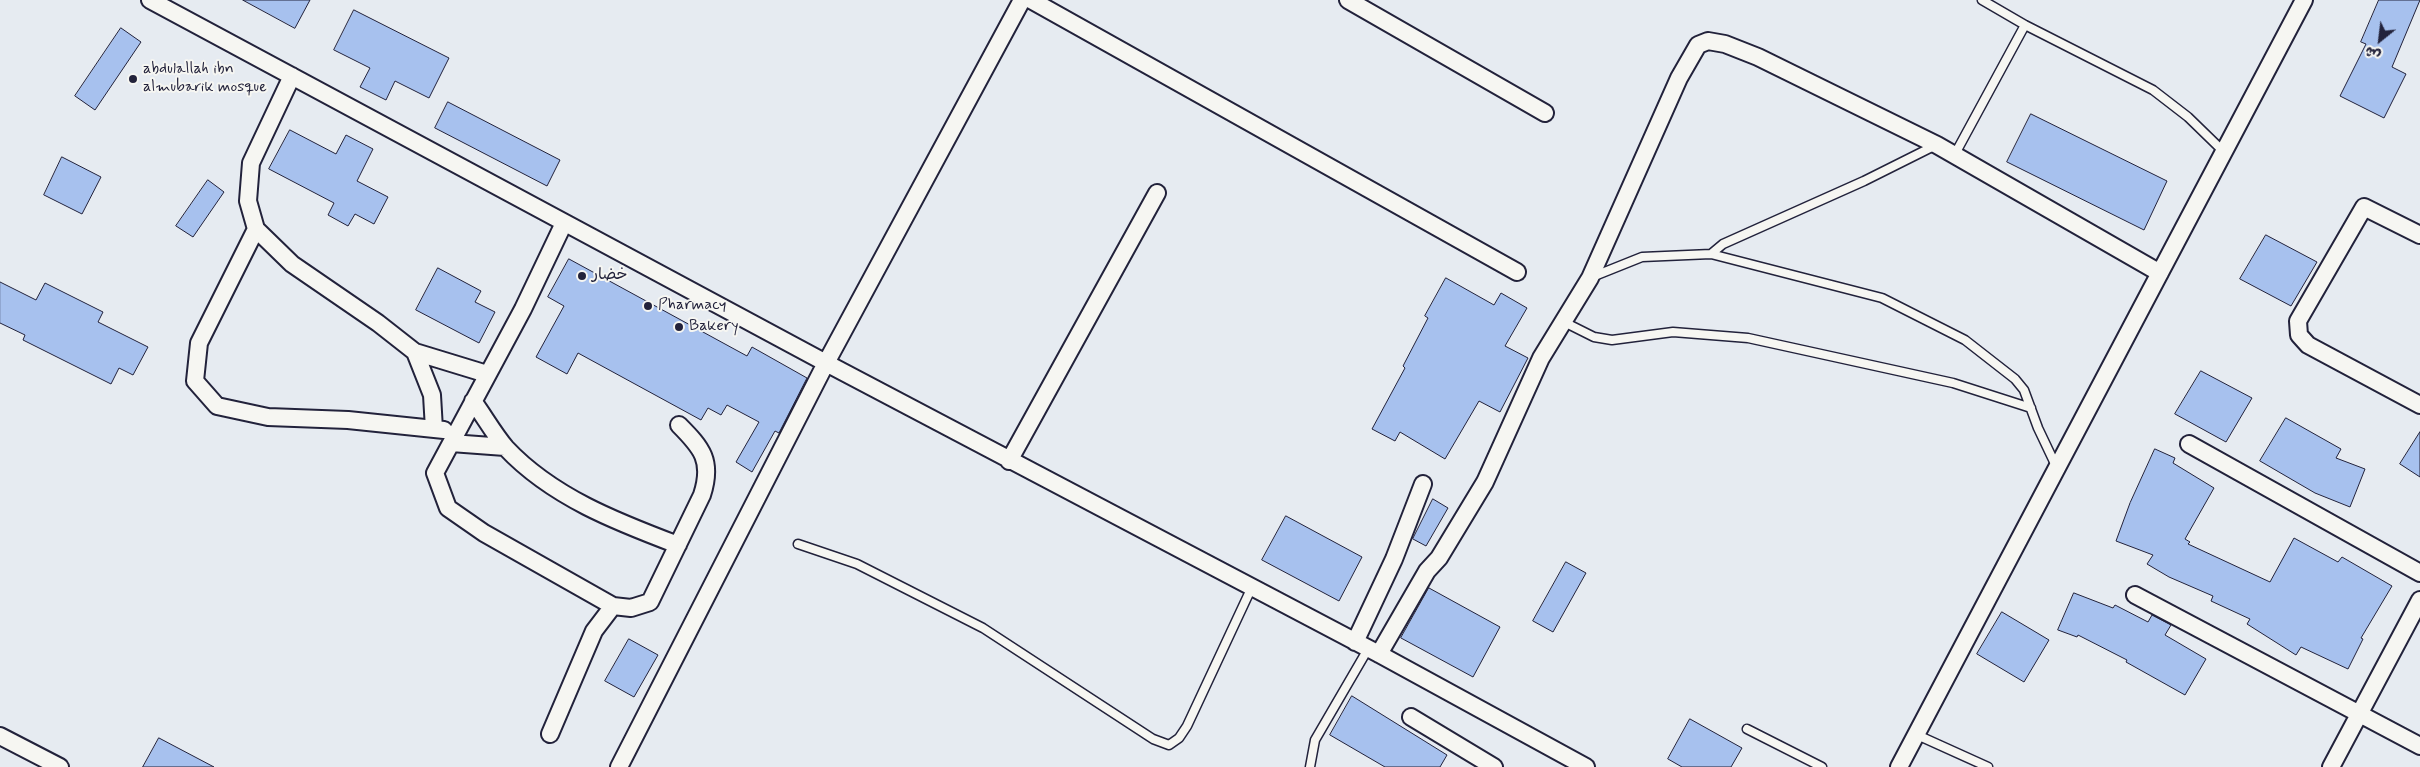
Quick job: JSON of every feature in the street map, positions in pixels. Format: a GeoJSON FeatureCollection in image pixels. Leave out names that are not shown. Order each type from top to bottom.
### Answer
{"type":"FeatureCollection","features":[{"type":"Feature","properties":{"kind":"street"},"geometry":{"type":"LineString","coordinates":[[150,0],[1009,461],[1367,648],[1586,767]]}},
{"type":"Feature","properties":{"kind":"street"},"geometry":{"type":"LineString","coordinates":[[620,767],[826,363],[1022,0]]}},
{"type":"Feature","properties":{"kind":"street"},"geometry":{"type":"LineString","coordinates":[[1031,0],[1517,272]]}},
{"type":"Feature","properties":{"kind":"street"},"geometry":{"type":"LineString","coordinates":[[1348,0],[1545,113]]}},
{"type":"Feature","properties":{"kind":"street"},"geometry":{"type":"LineString","coordinates":[[1898,767],[2304,0]]}},
{"type":"Feature","properties":{"kind":"street"},"geometry":{"type":"LineString","coordinates":[[1367,648],[1439,558],[1485,482],[1541,358],[1590,278],[1682,72],[1698,45],[1708,41],[1725,44],[1758,57],[1937,145],[2160,273]]}},
{"type":"Feature","properties":{"kind":"street"},"geometry":{"type":"LineString","coordinates":[[292,76],[251,163],[248,201],[256,229],[292,264],[378,323],[415,352],[487,374]]}},
{"type":"Feature","properties":{"kind":"street"},"geometry":{"type":"LineString","coordinates":[[1009,461],[1157,193]]}},
{"type":"Feature","properties":{"kind":"street"},"geometry":{"type":"LineString","coordinates":[[2420,236],[2364,207],[2298,321],[2299,335],[2308,345],[2420,406]]}},
{"type":"Feature","properties":{"kind":"street"},"geometry":{"type":"LineString","coordinates":[[564,223],[523,309],[435,473],[448,508],[484,533],[613,606],[631,608],[650,602],[702,495],[706,482],[706,464],[700,446],[679,425]]}},
{"type":"Feature","properties":{"kind":"street"},"geometry":{"type":"LineString","coordinates":[[256,229],[199,343],[195,381],[217,406],[268,417],[348,420],[434,429],[454,437],[505,447]]}},
{"type":"Feature","properties":{"kind":"street"},"geometry":{"type":"LineString","coordinates":[[415,352],[432,396],[434,429]]}},
{"type":"Feature","properties":{"kind":"street"},"geometry":{"type":"LineString","coordinates":[[472,401],[505,447],[549,485],[620,523],[678,545]]}},
{"type":"Feature","properties":{"kind":"street"},"geometry":{"type":"LineString","coordinates":[[2190,444],[2420,573]]}},
{"type":"Feature","properties":{"kind":"street"},"geometry":{"type":"LineString","coordinates":[[1367,648],[1394,559],[1423,484]]}},
{"type":"Feature","properties":{"kind":"street"},"geometry":{"type":"LineString","coordinates":[[2134,595],[2420,746]]}},
{"type":"Feature","properties":{"kind":"street"},"geometry":{"type":"LineString","coordinates":[[2331,767],[2420,600]]}},
{"type":"Feature","properties":{"kind":"street"},"geometry":{"type":"LineString","coordinates":[[550,734],[594,631],[613,606]]}},
{"type":"Feature","properties":{"kind":"street"},"geometry":{"type":"LineString","coordinates":[[1411,717],[1494,767]]}},
{"type":"Feature","properties":{"kind":"street"},"geometry":{"type":"LineString","coordinates":[[0,736],[60,767]]}},
{"type":"Feature","properties":{"kind":"lane"},"geometry":{"type":"LineString","coordinates":[[1982,0],[2024,25],[2152,90],[2188,117],[2224,152]]}},
{"type":"Feature","properties":{"kind":"lane"},"geometry":{"type":"LineString","coordinates":[[1955,154],[2024,25]]}},
{"type":"Feature","properties":{"kind":"lane"},"geometry":{"type":"LineString","coordinates":[[1711,254],[1723,244],[1864,181],[1937,145]]}},
{"type":"Feature","properties":{"kind":"lane"},"geometry":{"type":"LineString","coordinates":[[1590,278],[1642,257],[1711,254],[1882,298],[1965,340],[2016,379],[2024,390],[2056,468]]}},
{"type":"Feature","properties":{"kind":"lane"},"geometry":{"type":"LineString","coordinates":[[1564,322],[1594,337],[1612,340],[1673,332],[1748,338],[1954,383],[2031,408]]}},
{"type":"Feature","properties":{"kind":"lane"},"geometry":{"type":"LineString","coordinates":[[798,544],[857,564],[983,628],[1153,739],[1169,745],[1179,738],[1187,726],[1251,589]]}},
{"type":"Feature","properties":{"kind":"lane"},"geometry":{"type":"LineString","coordinates":[[1310,767],[1314,740],[1367,648]]}},
{"type":"Feature","properties":{"kind":"lane"},"geometry":{"type":"LineString","coordinates":[[1748,729],[1822,767]]}},
{"type":"Feature","properties":{"kind":"lane"},"geometry":{"type":"LineString","coordinates":[[1915,734],[1988,767]]}},
{"type":"Feature","properties":{"kind":"building"},"geometry":{"type":"Polygon","coordinates":[[[243,0],[310,0],[295,28],[243,0]]]}},
{"type":"Feature","properties":{"kind":"building"},"geometry":{"type":"Polygon","coordinates":[[[2379,0],[2420,0],[2392,67],[2406,74],[2384,118],[2340,96],[2366,44],[2361,42],[2379,0]]]}},
{"type":"Feature","properties":{"kind":"building"},"geometry":{"type":"Polygon","coordinates":[[[354,10],[449,58],[429,98],[395,81],[386,100],[360,87],[370,68],[334,50],[354,10]]]}},
{"type":"Feature","properties":{"kind":"building"},"geometry":{"type":"Polygon","coordinates":[[[121,28],[141,42],[95,110],[75,96],[121,28]]]}},
{"type":"Feature","properties":{"kind":"building"},"geometry":{"type":"Polygon","coordinates":[[[448,102],[560,160],[547,186],[435,128],[448,102]]]}},
{"type":"Feature","properties":{"kind":"building"},"geometry":{"type":"Polygon","coordinates":[[[2031,114],[2167,181],[2144,230],[2007,162],[2031,114]]]}},
{"type":"Feature","properties":{"kind":"building"},"geometry":{"type":"Polygon","coordinates":[[[290,130],[336,154],[346,135],[373,149],[357,181],[388,197],[374,224],[355,214],[348,226],[328,215],[334,203],[269,169],[290,130]]]}},
{"type":"Feature","properties":{"kind":"building"},"geometry":{"type":"Polygon","coordinates":[[[62,157],[101,177],[82,214],[44,195],[62,157]]]}},
{"type":"Feature","properties":{"kind":"building"},"geometry":{"type":"Polygon","coordinates":[[[208,180],[224,192],[193,237],[176,226],[208,180]]]}},
{"type":"Feature","properties":{"kind":"building"},"geometry":{"type":"Polygon","coordinates":[[[2266,235],[2317,262],[2291,306],[2240,279],[2266,235]]]}},
{"type":"Feature","properties":{"kind":"building"},"geometry":{"type":"Polygon","coordinates":[[[569,259],[747,356],[752,347],[807,378],[779,433],[775,431],[752,472],[736,462],[759,422],[727,405],[721,415],[708,408],[701,420],[578,353],[567,374],[536,357],[564,306],[548,297],[569,259]]]}},
{"type":"Feature","properties":{"kind":"building"},"geometry":{"type":"Polygon","coordinates":[[[438,268],[481,291],[475,302],[495,312],[479,343],[416,310],[438,268]]]}},
{"type":"Feature","properties":{"kind":"building"},"geometry":{"type":"Polygon","coordinates":[[[1446,278],[1494,305],[1501,293],[1527,308],[1505,346],[1528,358],[1500,412],[1479,401],[1445,459],[1400,432],[1395,441],[1372,429],[1405,368],[1403,366],[1428,318],[1425,316],[1446,278]]]}},
{"type":"Feature","properties":{"kind":"building"},"geometry":{"type":"Polygon","coordinates":[[[0,282],[36,300],[45,283],[103,312],[98,322],[148,347],[133,375],[119,368],[111,384],[23,340],[25,335],[0,323],[0,282]]]}},
{"type":"Feature","properties":{"kind":"building"},"geometry":{"type":"Polygon","coordinates":[[[2201,371],[2252,398],[2226,442],[2175,414],[2201,371]]]}},
{"type":"Feature","properties":{"kind":"building"},"geometry":{"type":"Polygon","coordinates":[[[2286,418],[2341,449],[2336,458],[2365,469],[2350,507],[2315,493],[2260,461],[2286,418]]]}},
{"type":"Feature","properties":{"kind":"building"},"geometry":{"type":"Polygon","coordinates":[[[2420,432],[2420,477],[2400,464],[2420,432]]]}},
{"type":"Feature","properties":{"kind":"building"},"geometry":{"type":"Polygon","coordinates":[[[2155,449],[2175,458],[2173,463],[2214,488],[2185,539],[2190,542],[2188,544],[2270,582],[2294,538],[2338,562],[2342,557],[2392,586],[2361,638],[2363,639],[2348,669],[2301,647],[2296,655],[2247,624],[2250,619],[2211,601],[2213,596],[2169,577],[2147,564],[2153,555],[2116,541],[2130,503],[2155,449]]]}},
{"type":"Feature","properties":{"kind":"building"},"geometry":{"type":"Polygon","coordinates":[[[1433,499],[1448,508],[1426,546],[1413,539],[1433,499]]]}},
{"type":"Feature","properties":{"kind":"building"},"geometry":{"type":"Polygon","coordinates":[[[1286,516],[1362,557],[1339,601],[1262,560],[1286,516]]]}},
{"type":"Feature","properties":{"kind":"building"},"geometry":{"type":"Polygon","coordinates":[[[1566,562],[1586,573],[1553,632],[1533,621],[1566,562]]]}},
{"type":"Feature","properties":{"kind":"building"},"geometry":{"type":"Polygon","coordinates":[[[1429,588],[1500,627],[1473,677],[1401,638],[1429,588]]]}},
{"type":"Feature","properties":{"kind":"building"},"geometry":{"type":"Polygon","coordinates":[[[2074,593],[2113,608],[2115,605],[2148,622],[2152,615],[2171,625],[2165,635],[2206,659],[2185,695],[2126,662],[2127,660],[2078,635],[2077,637],[2058,630],[2074,593]]]}},
{"type":"Feature","properties":{"kind":"building"},"geometry":{"type":"Polygon","coordinates":[[[2002,612],[2049,640],[2024,682],[1977,654],[2002,612]]]}},
{"type":"Feature","properties":{"kind":"building"},"geometry":{"type":"Polygon","coordinates":[[[629,639],[658,655],[634,697],[605,681],[629,639]]]}},
{"type":"Feature","properties":{"kind":"building"},"geometry":{"type":"Polygon","coordinates":[[[1352,696],[1447,755],[1440,767],[1385,767],[1330,735],[1352,696]]]}},
{"type":"Feature","properties":{"kind":"building"},"geometry":{"type":"Polygon","coordinates":[[[1690,719],[1742,748],[1731,767],[1682,767],[1668,759],[1690,719]]]}},
{"type":"Feature","properties":{"kind":"building"},"geometry":{"type":"Polygon","coordinates":[[[159,738],[214,767],[143,767],[159,738]]]}},
{"type":"Feature","properties":{"kind":"place","name":"abdulallah ibn almubarik mosque"},"geometry":{"type":"Point","coordinates":[133,79]}},
{"type":"Feature","properties":{"kind":"place","name":"خضار"},"geometry":{"type":"Point","coordinates":[582,276]}},
{"type":"Feature","properties":{"kind":"place","name":"Pharmacy"},"geometry":{"type":"Point","coordinates":[648,306]}},
{"type":"Feature","properties":{"kind":"place","name":"Bakery"},"geometry":{"type":"Point","coordinates":[679,327]}}]}
